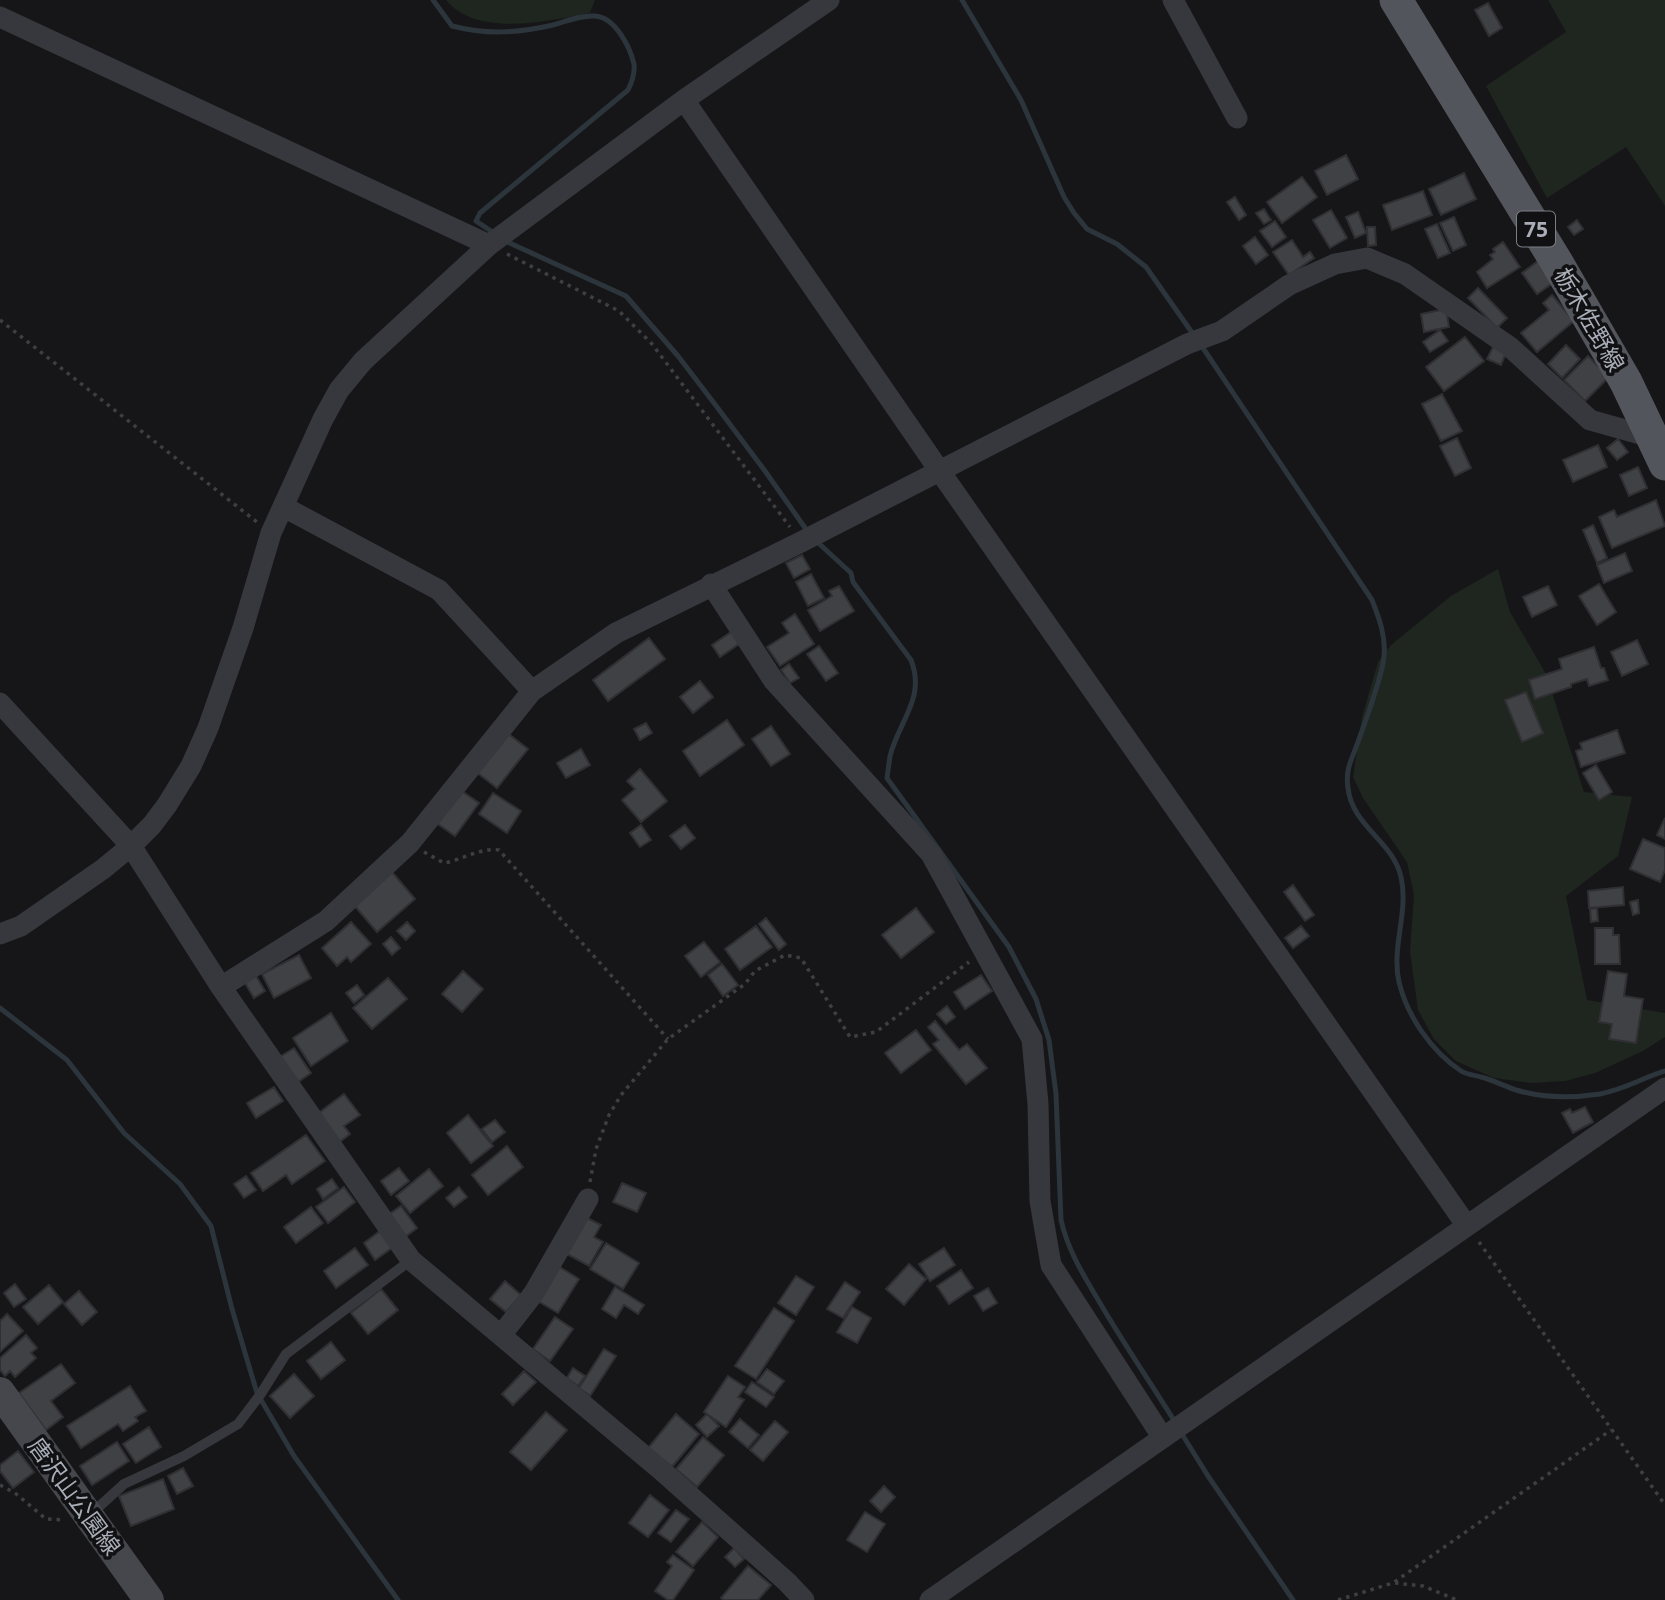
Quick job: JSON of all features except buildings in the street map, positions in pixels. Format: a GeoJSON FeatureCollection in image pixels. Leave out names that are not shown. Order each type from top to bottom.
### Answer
{"type":"FeatureCollection","features":[{"type":"Feature","properties":{"kind":"main road","name":"栃木佐野線"},"geometry":{"type":"LineString","coordinates":[[1396,0],[1556,261],[1626,382],[1659,451]]}},
{"type":"Feature","properties":{"kind":"main road","name":"唐沢山公園線"},"geometry":{"type":"LineString","coordinates":[[0,1392],[93,1518],[149,1600]]}},
{"type":"Feature","properties":{"kind":"street"},"geometry":{"type":"LineString","coordinates":[[0,934],[21,926],[103,869],[152,825],[167,805],[191,766],[208,728],[243,628],[271,533],[323,419],[339,390],[363,361],[489,245],[684,100],[829,0]]}},
{"type":"Feature","properties":{"kind":"street"},"geometry":{"type":"LineString","coordinates":[[1173,0],[1237,118]]}},
{"type":"Feature","properties":{"kind":"street"},"geometry":{"type":"LineString","coordinates":[[0,18],[489,245]]}},
{"type":"Feature","properties":{"kind":"street"},"geometry":{"type":"LineString","coordinates":[[684,100],[939,470],[1468,1226]]}},
{"type":"Feature","properties":{"kind":"street"},"geometry":{"type":"LineString","coordinates":[[221,987],[326,922],[410,843],[532,691],[616,633],[801,542],[1187,344],[1223,331],[1289,285],[1335,264],[1367,258],[1405,274],[1499,340],[1590,420],[1659,451]]}},
{"type":"Feature","properties":{"kind":"street"},"geometry":{"type":"LineString","coordinates":[[284,507],[439,590],[532,691]]}},
{"type":"Feature","properties":{"kind":"street"},"geometry":{"type":"LineString","coordinates":[[711,584],[774,681],[931,854],[1032,1039],[1038,1104],[1040,1201],[1051,1265],[1163,1438]]}},
{"type":"Feature","properties":{"kind":"street"},"geometry":{"type":"LineString","coordinates":[[0,703],[131,846],[221,987],[411,1260],[661,1470],[804,1600]]}},
{"type":"Feature","properties":{"kind":"street"},"geometry":{"type":"LineString","coordinates":[[930,1600],[1665,1087]]}},
{"type":"Feature","properties":{"kind":"street"},"geometry":{"type":"LineString","coordinates":[[502,1334],[534,1293],[588,1199]]}},
{"type":"Feature","properties":{"kind":"lane"},"geometry":{"type":"LineString","coordinates":[[93,1518],[124,1484],[184,1456],[238,1424],[286,1354],[411,1260]]}},
{"type":"Feature","properties":{"kind":"path"},"geometry":{"type":"LineString","coordinates":[[489,245],[619,311],[652,344],[801,542]]}},
{"type":"Feature","properties":{"kind":"path"},"geometry":{"type":"LineString","coordinates":[[0,320],[271,533]]}},
{"type":"Feature","properties":{"kind":"path"},"geometry":{"type":"LineString","coordinates":[[410,843],[444,863],[462,860],[489,849],[499,850],[668,1039]]}},
{"type":"Feature","properties":{"kind":"path"},"geometry":{"type":"LineString","coordinates":[[588,1199],[596,1149],[621,1095],[668,1039],[745,984],[755,971],[785,955],[801,958],[850,1037],[876,1032],[985,951]]}},
{"type":"Feature","properties":{"kind":"path"},"geometry":{"type":"LineString","coordinates":[[1468,1226],[1665,1505]]}},
{"type":"Feature","properties":{"kind":"path"},"geometry":{"type":"LineString","coordinates":[[1338,1600],[1393,1583],[1611,1430]]}},
{"type":"Feature","properties":{"kind":"path"},"geometry":{"type":"LineString","coordinates":[[0,1485],[15,1493],[46,1519],[93,1518]]}},
{"type":"Feature","properties":{"kind":"path"},"geometry":{"type":"LineString","coordinates":[[1393,1583],[1423,1586],[1457,1600]]}},
{"type":"Feature","properties":{"kind":"shaded area"},"geometry":{"type":"Polygon","coordinates":[[[446,0],[595,0],[590,13],[514,24],[476,19],[460,12],[446,0]]]}},
{"type":"Feature","properties":{"kind":"shaded area"},"geometry":{"type":"Polygon","coordinates":[[[1548,0],[1665,0],[1665,206],[1626,147],[1547,198],[1486,86],[1566,32],[1548,0]]]}},
{"type":"Feature","properties":{"kind":"shaded area"},"geometry":{"type":"Polygon","coordinates":[[[1498,569],[1510,612],[1546,674],[1584,792],[1632,797],[1618,856],[1566,896],[1587,1000],[1665,1013],[1665,1037],[1643,1051],[1595,1073],[1565,1081],[1532,1083],[1494,1078],[1456,1061],[1434,1039],[1418,1010],[1410,952],[1414,895],[1407,862],[1363,798],[1353,777],[1362,717],[1378,662],[1391,645],[1451,596],[1498,569]]]}},
{"type":"Feature","properties":{"kind":"waterway"},"geometry":{"type":"LineString","coordinates":[[433,0],[452,26],[478,31],[527,30],[584,16],[602,18],[620,34],[634,64],[628,90],[480,213],[476,221],[494,233]]}},
{"type":"Feature","properties":{"kind":"waterway"},"geometry":{"type":"LineString","coordinates":[[962,0],[1021,100],[1064,197],[1074,213],[1087,229],[1117,244],[1146,267],[1193,334]]}},
{"type":"Feature","properties":{"kind":"waterway"},"geometry":{"type":"LineString","coordinates":[[505,241],[626,296],[678,356],[808,532]]}},
{"type":"Feature","properties":{"kind":"waterway"},"geometry":{"type":"LineString","coordinates":[[1203,348],[1372,600],[1379,620],[1384,641],[1383,664],[1350,764],[1348,788],[1357,813],[1390,853],[1401,877],[1403,903],[1397,969],[1403,995],[1414,1020],[1440,1054],[1463,1072],[1537,1095],[1569,1097],[1600,1094],[1665,1071]]}},
{"type":"Feature","properties":{"kind":"waterway"},"geometry":{"type":"LineString","coordinates":[[814,539],[851,573],[853,582],[911,660],[915,674],[913,698],[894,743],[887,778],[1009,947],[1036,999],[1049,1040],[1056,1094],[1061,1220],[1064,1231],[1088,1283],[1175,1422]]}},
{"type":"Feature","properties":{"kind":"waterway"},"geometry":{"type":"LineString","coordinates":[[0,1008],[67,1060],[124,1133],[180,1184],[211,1226],[257,1393],[294,1456],[398,1600]]}},
{"type":"Feature","properties":{"kind":"waterway"},"geometry":{"type":"LineString","coordinates":[[1180,1431],[1293,1600]]}}]}
